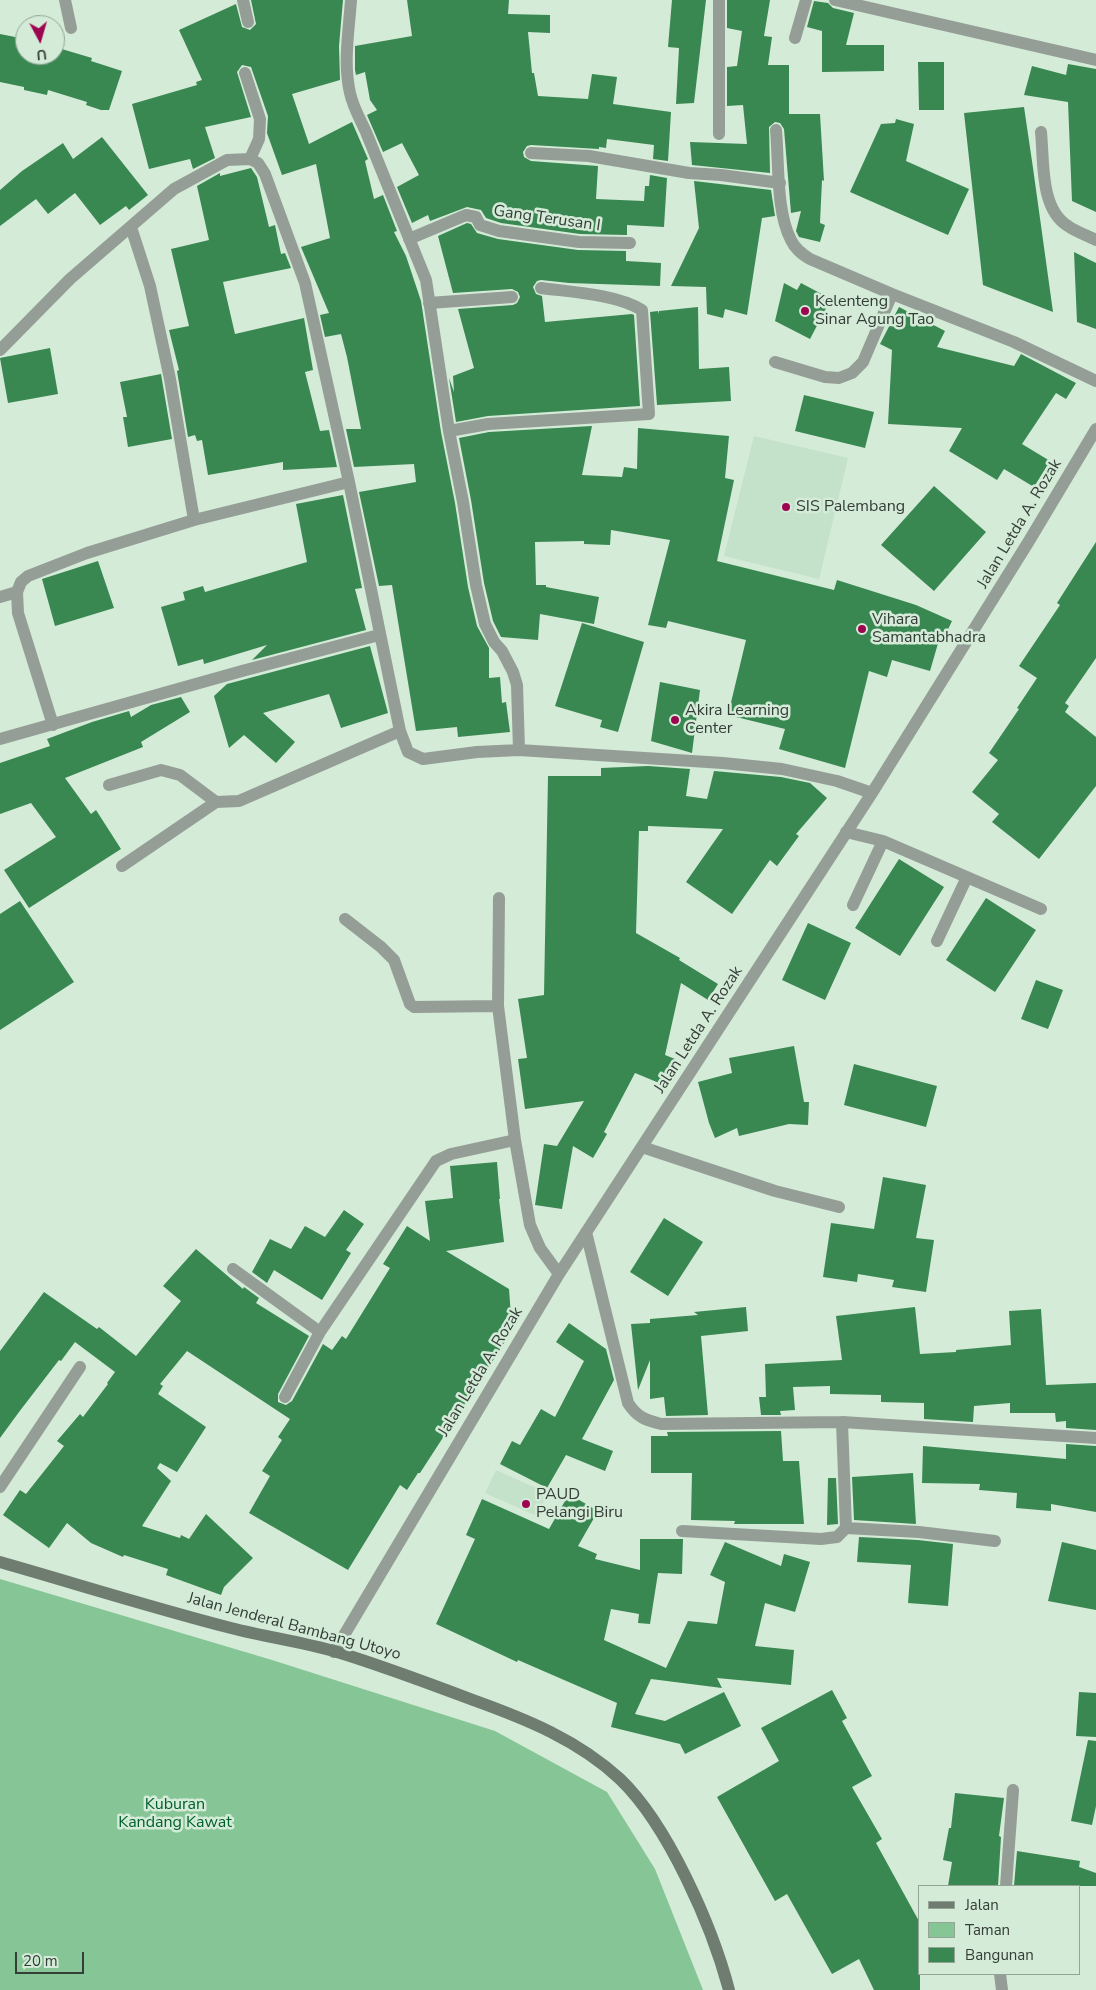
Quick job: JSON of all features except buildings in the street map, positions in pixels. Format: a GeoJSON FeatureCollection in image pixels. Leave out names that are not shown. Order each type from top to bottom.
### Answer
{"type":"FeatureCollection","features":[{"type":"Feature","properties":{"kind":"street"},"geometry":{"type":"LineString","coordinates":[[65,0],[72,28]]}},
{"type":"Feature","properties":{"kind":"street"},"geometry":{"type":"LineString","coordinates":[[243,0],[248,22]]}},
{"type":"Feature","properties":{"kind":"street"},"geometry":{"type":"LineString","coordinates":[[350,0],[348,61],[350,92],[356,112],[366,132],[426,280],[448,431],[463,502],[476,585],[486,624],[494,642],[502,651],[513,672],[517,685],[518,750]]}},
{"type":"Feature","properties":{"kind":"street"},"geometry":{"type":"LineString","coordinates":[[719,0],[719,134]]}},
{"type":"Feature","properties":{"kind":"street"},"geometry":{"type":"LineString","coordinates":[[795,38],[806,0]]}},
{"type":"Feature","properties":{"kind":"street"},"geometry":{"type":"LineString","coordinates":[[835,0],[1096,60]]}},
{"type":"Feature","properties":{"kind":"street"},"geometry":{"type":"LineString","coordinates":[[245,73],[260,119],[259,139],[250,159]]}},
{"type":"Feature","properties":{"kind":"street"},"geometry":{"type":"LineString","coordinates":[[776,130],[782,211],[791,241],[799,252],[810,259],[892,294],[1014,342],[1096,381]]}},
{"type":"Feature","properties":{"kind":"street"},"geometry":{"type":"LineString","coordinates":[[1041,132],[1047,198],[1052,211],[1068,226],[1096,240]]}},
{"type":"Feature","properties":{"kind":"street"},"geometry":{"type":"LineString","coordinates":[[531,153],[589,156],[689,173],[721,175],[780,183]]}},
{"type":"Feature","properties":{"kind":"street"},"geometry":{"type":"LineString","coordinates":[[0,350],[28,324],[70,279],[174,189],[227,160],[250,159],[258,162],[265,174],[305,283],[350,482],[379,636],[400,731],[408,752],[423,759],[477,752],[518,750],[723,763],[782,769],[837,781],[872,794]]}},
{"type":"Feature","properties":{"kind":"street","name":"Gang Terusan I"},"geometry":{"type":"LineString","coordinates":[[410,239],[466,214],[476,217],[480,225],[499,231],[579,242],[630,243]]}},
{"type":"Feature","properties":{"kind":"street"},"geometry":{"type":"LineString","coordinates":[[132,227],[150,286],[170,379],[194,520]]}},
{"type":"Feature","properties":{"kind":"street"},"geometry":{"type":"LineString","coordinates":[[448,431],[488,424],[649,414],[642,310],[636,306],[610,298],[541,288]]}},
{"type":"Feature","properties":{"kind":"street"},"geometry":{"type":"LineString","coordinates":[[775,362],[825,377],[839,378],[852,373],[863,362],[892,294]]}},
{"type":"Feature","properties":{"kind":"street"},"geometry":{"type":"LineString","coordinates":[[429,304],[512,297]]}},
{"type":"Feature","properties":{"kind":"street","name":"Jalan Letda A. Rozak"},"geometry":{"type":"LineString","coordinates":[[334,1652],[559,1274],[872,794],[1091,450],[1096,429]]}},
{"type":"Feature","properties":{"kind":"street"},"geometry":{"type":"LineString","coordinates":[[53,725],[18,613],[18,592],[21,582],[28,576],[87,553],[194,520],[350,482]]}},
{"type":"Feature","properties":{"kind":"street"},"geometry":{"type":"LineString","coordinates":[[0,597],[18,592]]}},
{"type":"Feature","properties":{"kind":"street"},"geometry":{"type":"LineString","coordinates":[[0,740],[242,671],[379,636]]}},
{"type":"Feature","properties":{"kind":"street"},"geometry":{"type":"LineString","coordinates":[[122,866],[216,802],[239,801],[400,731]]}},
{"type":"Feature","properties":{"kind":"street"},"geometry":{"type":"LineString","coordinates":[[109,785],[161,770],[180,775],[216,802]]}},
{"type":"Feature","properties":{"kind":"street"},"geometry":{"type":"LineString","coordinates":[[846,832],[882,841],[1040,909]]}},
{"type":"Feature","properties":{"kind":"street"},"geometry":{"type":"LineString","coordinates":[[853,905],[882,841]]}},
{"type":"Feature","properties":{"kind":"street"},"geometry":{"type":"LineString","coordinates":[[937,941],[967,877]]}},
{"type":"Feature","properties":{"kind":"street"},"geometry":{"type":"LineString","coordinates":[[499,898],[498,1006],[515,1140],[530,1225],[540,1248],[559,1274]]}},
{"type":"Feature","properties":{"kind":"street"},"geometry":{"type":"LineString","coordinates":[[345,919],[394,960],[410,1004],[414,1007],[498,1006]]}},
{"type":"Feature","properties":{"kind":"street"},"geometry":{"type":"LineString","coordinates":[[285,1397],[320,1332],[436,1162],[451,1154],[515,1140]]}},
{"type":"Feature","properties":{"kind":"street"},"geometry":{"type":"LineString","coordinates":[[642,1147],[775,1191],[839,1207]]}},
{"type":"Feature","properties":{"kind":"street"},"geometry":{"type":"LineString","coordinates":[[586,1232],[628,1403],[635,1413],[648,1421],[661,1424],[842,1422],[1096,1438]]}},
{"type":"Feature","properties":{"kind":"street"},"geometry":{"type":"LineString","coordinates":[[233,1269],[320,1332]]}},
{"type":"Feature","properties":{"kind":"street"},"geometry":{"type":"LineString","coordinates":[[0,1487],[80,1367]]}},
{"type":"Feature","properties":{"kind":"street"},"geometry":{"type":"LineString","coordinates":[[682,1531],[821,1539],[837,1537],[846,1528],[842,1422]]}},
{"type":"Feature","properties":{"kind":"street"},"geometry":{"type":"LineString","coordinates":[[846,1528],[920,1532],[995,1541]]}},
{"type":"Feature","properties":{"kind":"street","name":"Jalan Jenderal Bambang Utoyo"},"geometry":{"type":"LineString","coordinates":[[0,1562],[230,1627],[334,1652],[392,1669],[509,1713],[572,1742],[601,1762],[622,1781],[654,1821],[677,1860],[696,1900],[724,1970],[729,1990]]}},
{"type":"Feature","properties":{"kind":"street"},"geometry":{"type":"LineString","coordinates":[[1006,1885],[1013,1790]]}},
{"type":"Feature","properties":{"kind":"street"},"geometry":{"type":"LineString","coordinates":[[1000,1975],[1002,1990]]}},
{"type":"Feature","properties":{"kind":"shaded area","name":"SIS Palembang"},"geometry":{"type":"Polygon","coordinates":[[[754,436],[848,458],[819,579],[724,556],[754,436]]]}},
{"type":"Feature","properties":{"kind":"shaded area","name":"PAUD Pelangi Biru"},"geometry":{"type":"Polygon","coordinates":[[[496,1470],[547,1493],[537,1516],[485,1493],[496,1470]]]}},
{"type":"Feature","properties":{"kind":"green space","name":"Kuburan Kandang Kawat"},"geometry":{"type":"Polygon","coordinates":[[[0,1579],[272,1660],[495,1731],[607,1792],[655,1869],[703,1990],[0,1990],[0,1579]]]}},
{"type":"Feature","properties":{"kind":"place","name":"Kelenteng Sinar Agung Tao"},"geometry":{"type":"Point","coordinates":[805,311]}},
{"type":"Feature","properties":{"kind":"place","name":"SIS Palembang"},"geometry":{"type":"Point","coordinates":[786,507]}},
{"type":"Feature","properties":{"kind":"place","name":"Vihara Samantabhadra"},"geometry":{"type":"Point","coordinates":[862,629]}},
{"type":"Feature","properties":{"kind":"place","name":"Akira Learning Center"},"geometry":{"type":"Point","coordinates":[675,720]}},
{"type":"Feature","properties":{"kind":"place","name":"PAUD Pelangi Biru"},"geometry":{"type":"Point","coordinates":[526,1504]}}]}
